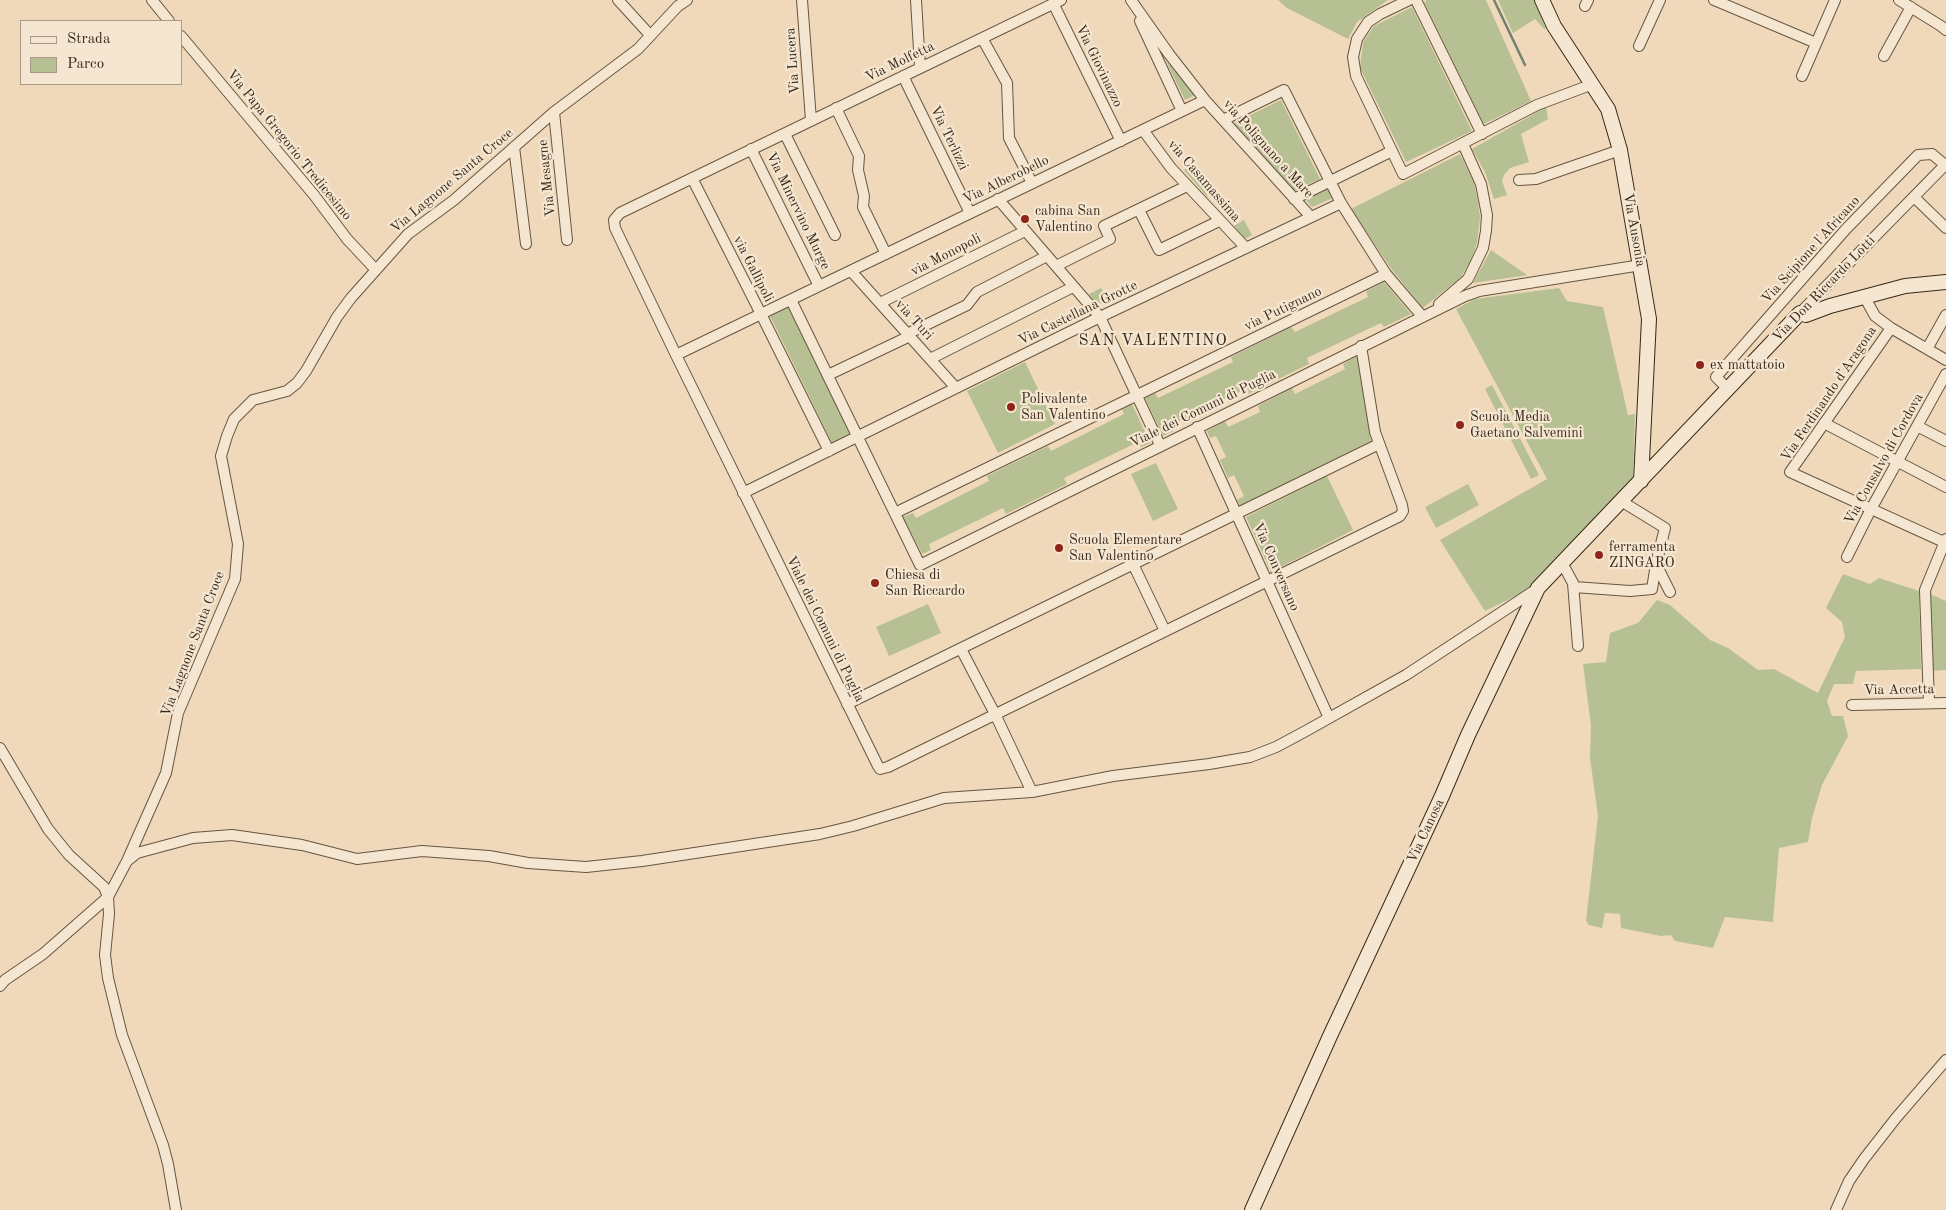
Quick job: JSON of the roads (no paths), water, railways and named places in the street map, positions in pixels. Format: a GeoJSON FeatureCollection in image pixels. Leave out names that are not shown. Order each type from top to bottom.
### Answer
{"type":"FeatureCollection","features":[{"type":"Feature","properties":{"kind":"main road","name":"Via Ausonia"},"geometry":{"type":"LineString","coordinates":[[1542,0],[1554,26],[1608,109],[1620,150],[1649,319],[1641,480]]}},
{"type":"Feature","properties":{"kind":"main road"},"geometry":{"type":"LineString","coordinates":[[1800,313],[1806,315],[1830,306],[1905,286],[1946,282]]}},
{"type":"Feature","properties":{"kind":"main road"},"geometry":{"type":"LineString","coordinates":[[1870,295],[1911,295],[1946,290]]}},
{"type":"Feature","properties":{"kind":"main road","name":"Via Don Riccardo Lotti"},"geometry":{"type":"LineString","coordinates":[[1641,480],[1800,313]]}},
{"type":"Feature","properties":{"kind":"main road","name":"Via Canosa"},"geometry":{"type":"LineString","coordinates":[[1252,1210],[1330,1036],[1442,796],[1468,735],[1538,588],[1641,480]]}},
{"type":"Feature","properties":{"kind":"street"},"geometry":{"type":"LineString","coordinates":[[152,0],[168,20]]}},
{"type":"Feature","properties":{"kind":"street"},"geometry":{"type":"LineString","coordinates":[[618,0],[650,35]]}},
{"type":"Feature","properties":{"kind":"street","name":"Via Lagnone Santa Croce"},"geometry":{"type":"LineString","coordinates":[[108,897],[127,861],[166,773],[178,713],[235,579],[238,544],[221,456],[226,436],[234,419],[253,400],[287,391],[297,383],[337,317],[351,298],[408,234],[454,200],[554,112],[638,49],[677,3],[687,0]]}},
{"type":"Feature","properties":{"kind":"street","name":"Via Lucera"},"geometry":{"type":"LineString","coordinates":[[802,0],[811,120]]}},
{"type":"Feature","properties":{"kind":"street"},"geometry":{"type":"LineString","coordinates":[[916,0],[920,68]]}},
{"type":"Feature","properties":{"kind":"street"},"geometry":{"type":"LineString","coordinates":[[1131,0],[1182,111]]}},
{"type":"Feature","properties":{"kind":"street","name":"via Polignano a Mare"},"geometry":{"type":"LineString","coordinates":[[1131,0],[1169,54],[1205,100],[1311,217]]}},
{"type":"Feature","properties":{"kind":"street"},"geometry":{"type":"LineString","coordinates":[[1409,0],[1368,22],[1360,33],[1354,51],[1353,64],[1356,76],[1403,174],[1537,105],[1593,84]]}},
{"type":"Feature","properties":{"kind":"street"},"geometry":{"type":"LineString","coordinates":[[1416,0],[1482,134]]}},
{"type":"Feature","properties":{"kind":"street"},"geometry":{"type":"LineString","coordinates":[[1639,46],[1660,0]]}},
{"type":"Feature","properties":{"kind":"street"},"geometry":{"type":"LineString","coordinates":[[1714,0],[1816,43]]}},
{"type":"Feature","properties":{"kind":"street"},"geometry":{"type":"LineString","coordinates":[[1739,10],[1744,0]]}},
{"type":"Feature","properties":{"kind":"street"},"geometry":{"type":"LineString","coordinates":[[1802,76],[1835,0]]}},
{"type":"Feature","properties":{"kind":"street"},"geometry":{"type":"LineString","coordinates":[[1899,0],[1944,25]]}},
{"type":"Feature","properties":{"kind":"street","name":"Via Molfetta"},"geometry":{"type":"LineString","coordinates":[[752,149],[1057,2]]}},
{"type":"Feature","properties":{"kind":"street","name":"Via Giovinazzo"},"geometry":{"type":"LineString","coordinates":[[1057,2],[1121,140]]}},
{"type":"Feature","properties":{"kind":"street"},"geometry":{"type":"LineString","coordinates":[[1884,56],[1911,7]]}},
{"type":"Feature","properties":{"kind":"street","name":"Via Papa Gregorio Tredicesimo"},"geometry":{"type":"LineString","coordinates":[[182,37],[314,194],[347,239],[376,270]]}},
{"type":"Feature","properties":{"kind":"street"},"geometry":{"type":"LineString","coordinates":[[982,38],[1007,83],[1009,138],[1032,183]]}},
{"type":"Feature","properties":{"kind":"street","name":"Via Terlizzi"},"geometry":{"type":"LineString","coordinates":[[902,76],[970,213]]}},
{"type":"Feature","properties":{"kind":"street"},"geometry":{"type":"LineString","coordinates":[[1223,120],[1284,90],[1341,203],[1386,274],[1422,316],[1468,279],[1483,248],[1486,223],[1485,200],[1481,184],[1463,144]]}},
{"type":"Feature","properties":{"kind":"street","name":"Via Alberobello"},"geometry":{"type":"LineString","coordinates":[[819,286],[1205,100]]}},
{"type":"Feature","properties":{"kind":"street"},"geometry":{"type":"LineString","coordinates":[[836,108],[859,156],[858,170],[864,196],[863,207],[886,254]]}},
{"type":"Feature","properties":{"kind":"street","name":"Via Mesagne"},"geometry":{"type":"LineString","coordinates":[[554,112],[567,240]]}},
{"type":"Feature","properties":{"kind":"street","name":"via Casamassima"},"geometry":{"type":"LineString","coordinates":[[1143,130],[1187,186],[1246,248]]}},
{"type":"Feature","properties":{"kind":"street","name":"Via Minervino Murge"},"geometry":{"type":"LineString","coordinates":[[785,134],[835,235]]}},
{"type":"Feature","properties":{"kind":"street"},"geometry":{"type":"LineString","coordinates":[[514,147],[526,244]]}},
{"type":"Feature","properties":{"kind":"street"},"geometry":{"type":"LineString","coordinates":[[692,178],[752,149]]}},
{"type":"Feature","properties":{"kind":"street","name":"Via Minervino Murge"},"geometry":{"type":"LineString","coordinates":[[752,149],[819,286]]}},
{"type":"Feature","properties":{"kind":"street"},"geometry":{"type":"LineString","coordinates":[[1519,180],[1536,179],[1620,150]]}},
{"type":"Feature","properties":{"kind":"street"},"geometry":{"type":"LineString","coordinates":[[1294,199],[1392,151]]}},
{"type":"Feature","properties":{"kind":"street","name":"Via Scipione l'Africano"},"geometry":{"type":"LineString","coordinates":[[1728,388],[1716,377],[1872,202],[1918,156],[1932,154],[1945,164]]}},
{"type":"Feature","properties":{"kind":"street","name":"Via Don Riccardo Lotti"},"geometry":{"type":"LineString","coordinates":[[1800,313],[1945,164]]}},
{"type":"Feature","properties":{"kind":"street","name":"Viale dei Comuni di Puglia"},"geometry":{"type":"LineString","coordinates":[[692,178],[620,213],[614,220],[615,228],[878,766],[880,768],[888,767],[996,714]]}},
{"type":"Feature","properties":{"kind":"street","name":"via Gallipoli"},"geometry":{"type":"LineString","coordinates":[[692,178],[761,314],[819,286]]}},
{"type":"Feature","properties":{"kind":"street"},"geometry":{"type":"LineString","coordinates":[[1056,266],[1110,239],[1104,226],[1187,186]]}},
{"type":"Feature","properties":{"kind":"street"},"geometry":{"type":"LineString","coordinates":[[1914,197],[1946,228]]}},
{"type":"Feature","properties":{"kind":"street"},"geometry":{"type":"LineString","coordinates":[[998,200],[1100,317],[1160,445]]}},
{"type":"Feature","properties":{"kind":"street","name":"Via Castellana Grotte"},"geometry":{"type":"LineString","coordinates":[[830,451],[1100,317],[1341,203]]}},
{"type":"Feature","properties":{"kind":"street"},"geometry":{"type":"LineString","coordinates":[[1139,210],[1159,250],[1219,221]]}},
{"type":"Feature","properties":{"kind":"street","name":"via Monopoli"},"geometry":{"type":"LineString","coordinates":[[880,303],[1025,230]]}},
{"type":"Feature","properties":{"kind":"street"},"geometry":{"type":"LineString","coordinates":[[828,375],[967,305],[977,292],[1047,256]]}},
{"type":"Feature","properties":{"kind":"street","name":"Viale dei Comuni di Puglia"},"geometry":{"type":"LineString","coordinates":[[791,300],[920,564],[1422,316],[1479,291],[1641,264]]}},
{"type":"Feature","properties":{"kind":"street","name":"via Turi"},"geometry":{"type":"LineString","coordinates":[[851,271],[956,388]]}},
{"type":"Feature","properties":{"kind":"street","name":"via Putignano"},"geometry":{"type":"LineString","coordinates":[[895,513],[1386,274]]}},
{"type":"Feature","properties":{"kind":"street"},"geometry":{"type":"LineString","coordinates":[[930,359],[1073,287]]}},
{"type":"Feature","properties":{"kind":"street"},"geometry":{"type":"LineString","coordinates":[[1870,295],[1875,316],[1891,328],[1946,360]]}},
{"type":"Feature","properties":{"kind":"street"},"geometry":{"type":"LineString","coordinates":[[676,355],[761,314],[830,451],[743,493]]}},
{"type":"Feature","properties":{"kind":"street"},"geometry":{"type":"LineString","coordinates":[[1927,349],[1946,316]]}},
{"type":"Feature","properties":{"kind":"street","name":"Via Ferdinando d'Aragona"},"geometry":{"type":"LineString","coordinates":[[1871,509],[1790,472],[1891,328]]}},
{"type":"Feature","properties":{"kind":"street"},"geometry":{"type":"LineString","coordinates":[[996,714],[1400,516],[1403,511],[1402,505],[1379,444],[1361,346]]}},
{"type":"Feature","properties":{"kind":"street","name":"Via Consalvo di Cordova"},"geometry":{"type":"LineString","coordinates":[[1847,557],[1871,509],[1946,374]]}},
{"type":"Feature","properties":{"kind":"street"},"geometry":{"type":"LineString","coordinates":[[1824,423],[1946,486]]}},
{"type":"Feature","properties":{"kind":"street"},"geometry":{"type":"LineString","coordinates":[[1917,426],[1946,441]]}},
{"type":"Feature","properties":{"kind":"street","name":"Via Conversano"},"geometry":{"type":"LineString","coordinates":[[1197,428],[1330,718]]}},
{"type":"Feature","properties":{"kind":"street"},"geometry":{"type":"LineString","coordinates":[[847,704],[1379,444]]}},
{"type":"Feature","properties":{"kind":"street"},"geometry":{"type":"LineString","coordinates":[[1574,588],[1630,591],[1652,589],[1665,528],[1621,500]]}},
{"type":"Feature","properties":{"kind":"street"},"geometry":{"type":"LineString","coordinates":[[1871,509],[1945,542],[1925,590],[1929,703]]}},
{"type":"Feature","properties":{"kind":"street"},"geometry":{"type":"LineString","coordinates":[[1562,563],[1574,588],[1578,646]]}},
{"type":"Feature","properties":{"kind":"street"},"geometry":{"type":"LineString","coordinates":[[1133,564],[1165,631]]}},
{"type":"Feature","properties":{"kind":"street"},"geometry":{"type":"LineString","coordinates":[[1656,564],[1670,592]]}},
{"type":"Feature","properties":{"kind":"street"},"geometry":{"type":"LineString","coordinates":[[127,861],[137,853],[193,838],[232,835],[302,845],[358,859],[422,851],[489,856],[528,863],[586,867],[642,861],[820,834],[853,826],[944,798],[1032,792],[1113,776],[1250,757],[1276,747],[1406,675],[1538,588]]}},
{"type":"Feature","properties":{"kind":"street"},"geometry":{"type":"LineString","coordinates":[[961,649],[996,714],[1032,792]]}},
{"type":"Feature","properties":{"kind":"street","name":"Via Accetta"},"geometry":{"type":"LineString","coordinates":[[1852,705],[1946,703]]}},
{"type":"Feature","properties":{"kind":"street"},"geometry":{"type":"LineString","coordinates":[[0,748],[48,829],[69,855],[104,887],[108,897],[109,914],[105,955],[108,978],[122,1035],[163,1145],[176,1210]]}},
{"type":"Feature","properties":{"kind":"street"},"geometry":{"type":"LineString","coordinates":[[0,986],[5,980],[43,954],[108,897]]}},
{"type":"Feature","properties":{"kind":"street"},"geometry":{"type":"LineString","coordinates":[[1836,1210],[1849,1181],[1864,1159],[1896,1118],[1946,1060]]}},
{"type":"Feature","properties":{"kind":"waterway"},"geometry":{"type":"LineString","coordinates":[[1494,0],[1525,65]]}},
{"type":"Feature","properties":{"kind":"place","name":"cabina San Valentino"},"geometry":{"type":"Point","coordinates":[1025,219]}},
{"type":"Feature","properties":{"kind":"place","name":"ex mattatoio"},"geometry":{"type":"Point","coordinates":[1700,365]}},
{"type":"Feature","properties":{"kind":"place","name":"Polivalente San Valentino"},"geometry":{"type":"Point","coordinates":[1011,407]}},
{"type":"Feature","properties":{"kind":"place","name":"Scuola Media Gaetano Salvemini"},"geometry":{"type":"Point","coordinates":[1460,425]}},
{"type":"Feature","properties":{"kind":"place","name":"Scuola Elementare San Valentino"},"geometry":{"type":"Point","coordinates":[1059,548]}},
{"type":"Feature","properties":{"kind":"place","name":"ferramenta ZINGARO"},"geometry":{"type":"Point","coordinates":[1599,555]}},
{"type":"Feature","properties":{"kind":"place","name":"Chiesa di San Riccardo"},"geometry":{"type":"Point","coordinates":[875,583]}},
{"type":"Feature","properties":{"kind":"district","name":"SAN VALENTINO"},"geometry":{"type":"Point","coordinates":[1153,341]}}]}
